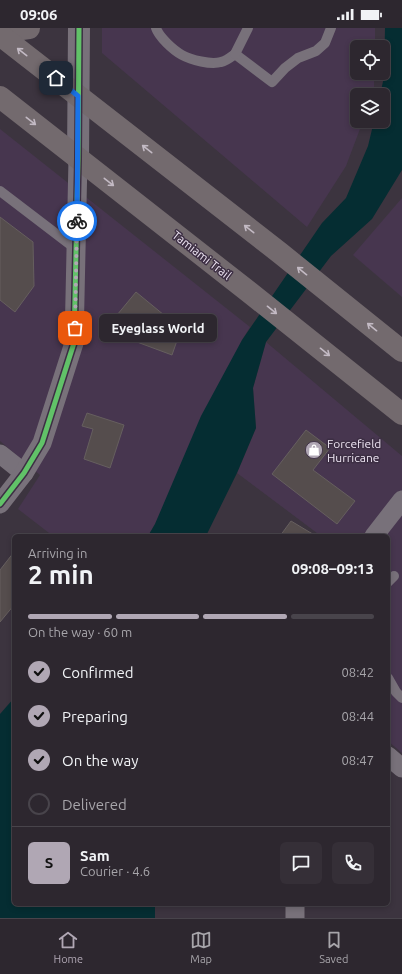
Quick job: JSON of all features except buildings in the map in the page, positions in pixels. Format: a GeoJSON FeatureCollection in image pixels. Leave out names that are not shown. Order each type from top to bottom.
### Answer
{"type":"FeatureCollection","features":[{"type":"Feature","properties":{"kind":"main road"},"geometry":{"type":"LineString","coordinates":[[0,33],[29,28]]}},
{"type":"Feature","properties":{"kind":"main road"},"geometry":{"type":"LineString","coordinates":[[0,33],[402,351]]}},
{"type":"Feature","properties":{"kind":"main road","name":"Tamiami Trail"},"geometry":{"type":"LineString","coordinates":[[0,97],[294,328],[393,402],[402,414]]}},
{"type":"Feature","properties":{"kind":"street"},"geometry":{"type":"LineString","coordinates":[[0,504],[24,473],[42,443],[74,343],[79,28]]}},
{"type":"Feature","properties":{"kind":"street"},"geometry":{"type":"LineString","coordinates":[[0,454],[24,473]]}},
{"type":"Feature","properties":{"kind":"street"},"geometry":{"type":"LineString","coordinates":[[376,534],[402,500]]}},
{"type":"Feature","properties":{"kind":"street"},"geometry":{"type":"LineString","coordinates":[[390,758],[402,768]]}},
{"type":"Feature","properties":{"kind":"street"},"geometry":{"type":"LineString","coordinates":[[295,906],[295,918]]}},
{"type":"Feature","properties":{"kind":"lane"},"geometry":{"type":"LineString","coordinates":[[156,28],[167,43],[182,55],[205,62],[222,62],[235,54],[248,28]]}},
{"type":"Feature","properties":{"kind":"lane"},"geometry":{"type":"LineString","coordinates":[[235,54],[272,82],[285,68],[298,58],[316,50],[325,43],[331,28]]}},
{"type":"Feature","properties":{"kind":"lane"},"geometry":{"type":"LineString","coordinates":[[0,191],[76,249]]}},
{"type":"Feature","properties":{"kind":"lane"},"geometry":{"type":"LineString","coordinates":[[390,682],[396,692],[402,698]]}},
{"type":"Feature","properties":{"kind":"shaded area"},"geometry":{"type":"Polygon","coordinates":[[[102,28],[375,28],[375,40],[350,40],[350,80],[374,80],[374,88],[350,88],[350,128],[360,128],[346,166],[307,227],[102,53],[102,28]]]}},
{"type":"Feature","properties":{"kind":"shaded area"},"geometry":{"type":"Polygon","coordinates":[[[0,129],[250,327],[242,340],[149,534],[50,534],[18,509],[40,475],[0,441],[0,129]]]}},
{"type":"Feature","properties":{"kind":"shaded area"},"geometry":{"type":"Polygon","coordinates":[[[402,198],[402,297],[353,255],[402,198]]]}},
{"type":"Feature","properties":{"kind":"shaded area"},"geometry":{"type":"Polygon","coordinates":[[[266,342],[402,456],[402,753],[390,743],[390,534],[318,534],[237,473],[256,428],[253,388],[266,342]]]}},
{"type":"Feature","properties":{"kind":"water"},"geometry":{"type":"Polygon","coordinates":[[[385,28],[402,28],[402,170],[372,219],[331,256],[266,342],[253,388],[256,428],[237,473],[207,534],[149,534],[155,524],[201,416],[242,340],[322,223],[346,198],[368,146],[372,128],[390,128],[390,88],[382,88],[383,80],[390,80],[390,40],[385,40],[385,28]]]}},
{"type":"Feature","properties":{"kind":"water"},"geometry":{"type":"Polygon","coordinates":[[[12,700],[12,906],[155,906],[155,918],[0,918],[0,714],[12,700]]]}},
{"type":"Feature","properties":{"kind":"cycle path"},"geometry":{"type":"LineString","coordinates":[[0,504],[24,473],[42,443],[74,343],[79,28]]}},
{"type":"Feature","properties":{"kind":"way so far"},"geometry":{"type":"LineString","coordinates":[[75,328],[77,221]]}},
{"type":"Feature","properties":{"kind":"place","name":"Eyeglass World"},"geometry":{"type":"Point","coordinates":[75,328]}},
{"type":"Feature","properties":{"kind":"place","name":"Forcefield Hurricane"},"geometry":{"type":"Point","coordinates":[314,450]}},
{"type":"Feature","properties":{"kind":"route"},"geometry":{"type":"LineString","coordinates":[[56,78],[78,96],[77,221]]}}]}
